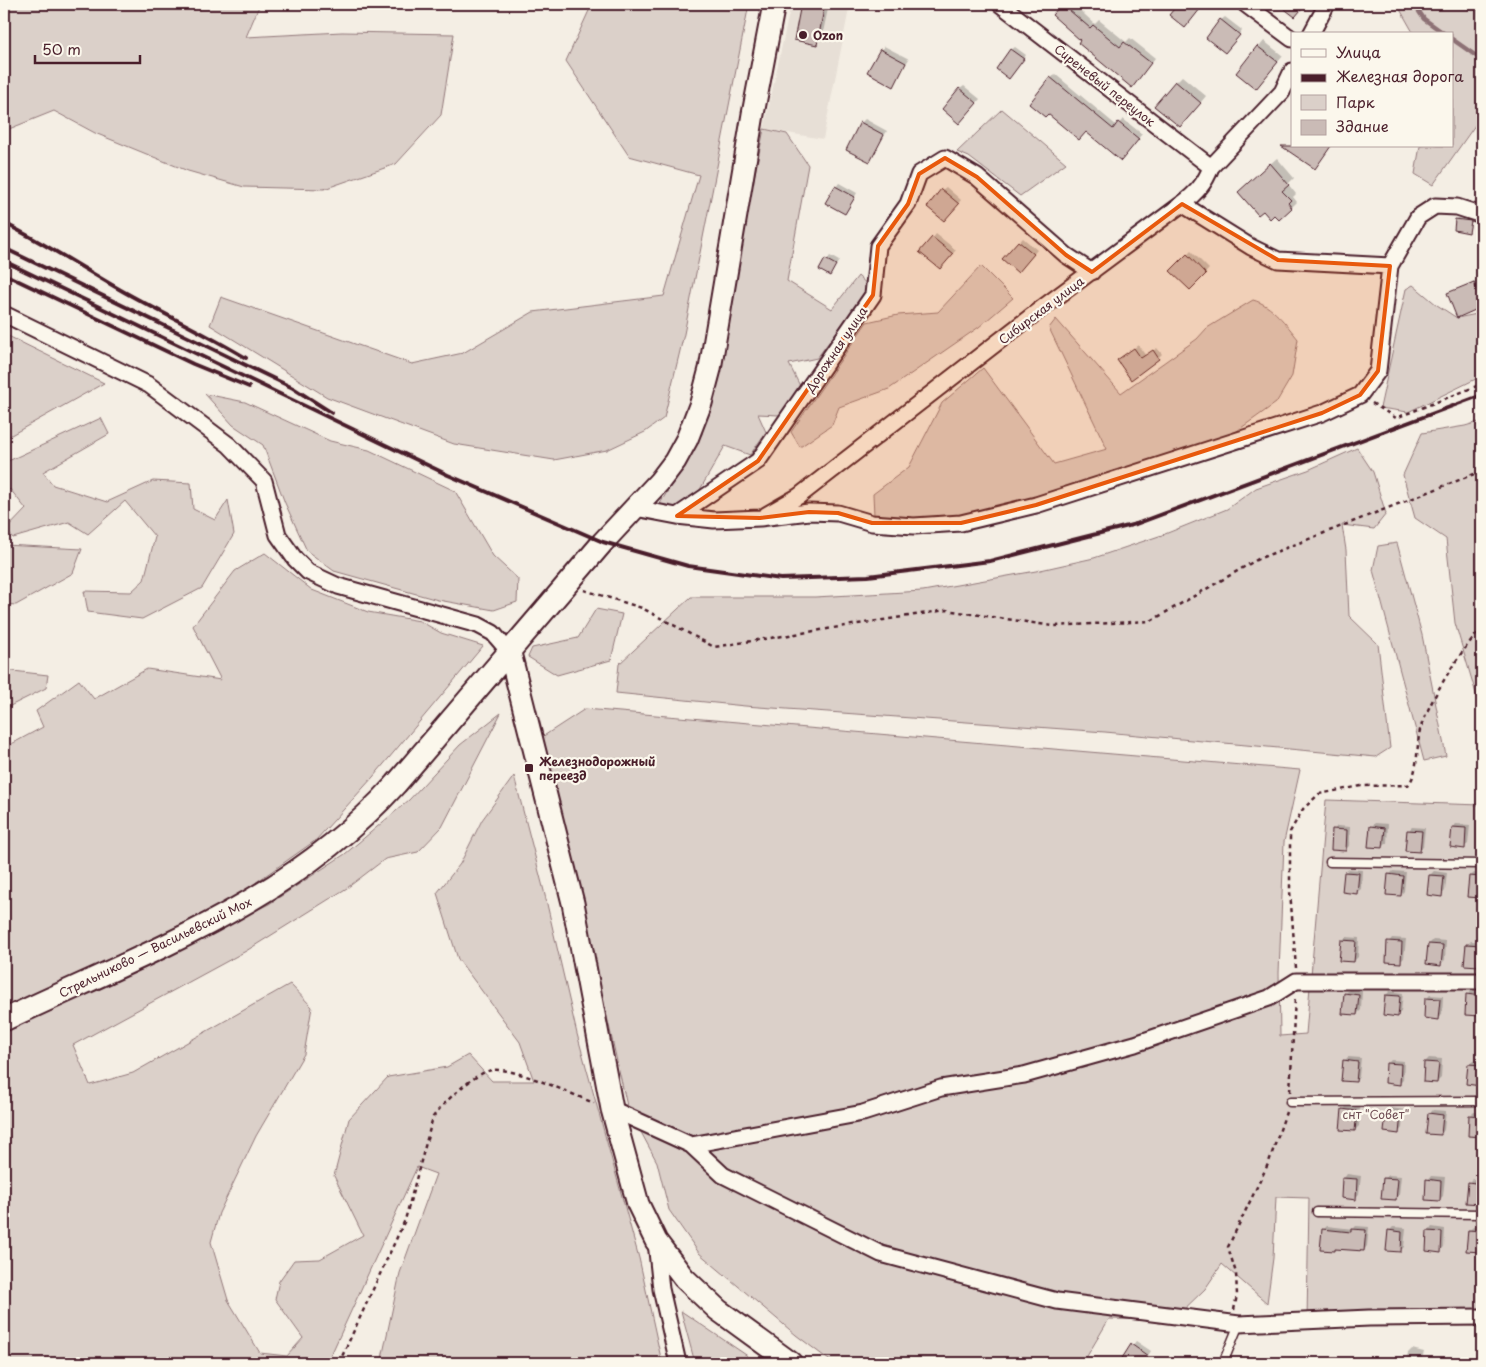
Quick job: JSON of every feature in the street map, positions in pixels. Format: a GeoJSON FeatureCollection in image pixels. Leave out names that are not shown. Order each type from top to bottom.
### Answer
{"type":"FeatureCollection","features":[{"type":"Feature","properties":{"kind":"main road","name":"Стрельниково — Васильевский Мох"},"geometry":{"type":"LineString","coordinates":[[4,1020],[229,914],[306,866],[354,827],[386,795],[675,462],[688,439],[701,403],[710,369],[752,114],[774,4]]}},
{"type":"Feature","properties":{"kind":"main road"},"geometry":{"type":"LineString","coordinates":[[510,653],[573,903],[612,1109],[634,1194],[656,1241],[674,1266],[706,1300],[791,1363]]}},
{"type":"Feature","properties":{"kind":"street","name":"Сиреневый переулок"},"geometry":{"type":"LineString","coordinates":[[1000,4],[1211,167]]}},
{"type":"Feature","properties":{"kind":"street"},"geometry":{"type":"LineString","coordinates":[[1245,4],[1291,38]]}},
{"type":"Feature","properties":{"kind":"street"},"geometry":{"type":"LineString","coordinates":[[1312,32],[1327,4]]}},
{"type":"Feature","properties":{"kind":"street","name":"Сибирская улица"},"geometry":{"type":"LineString","coordinates":[[760,518],[799,496],[1198,191],[1206,180],[1211,167],[1282,92],[1291,73]]}},
{"type":"Feature","properties":{"kind":"street","name":"Дорожная улица"},"geometry":{"type":"LineString","coordinates":[[677,516],[758,461],[873,295],[878,246],[908,204],[919,174],[945,158],[978,177],[1066,255],[1092,272]]}},
{"type":"Feature","properties":{"kind":"street"},"geometry":{"type":"LineString","coordinates":[[1182,204],[1251,247],[1278,260],[1390,266]]}},
{"type":"Feature","properties":{"kind":"street"},"geometry":{"type":"LineString","coordinates":[[635,508],[677,516],[714,520],[760,518],[809,512],[838,513],[872,523],[914,526],[961,523],[1036,505],[1107,484],[1322,413],[1360,395],[1378,371],[1390,266],[1418,217],[1436,206],[1457,207],[1482,214]]}},
{"type":"Feature","properties":{"kind":"street"},"geometry":{"type":"LineString","coordinates":[[4,314],[149,385],[228,445],[264,481],[278,535],[294,559],[308,572],[338,586],[478,625],[493,633],[510,653]]}},
{"type":"Feature","properties":{"kind":"street"},"geometry":{"type":"LineString","coordinates":[[691,1145],[862,1113],[941,1088],[1024,1075],[1134,1044],[1269,998],[1296,981],[1482,981]]}},
{"type":"Feature","properties":{"kind":"street"},"geometry":{"type":"LineString","coordinates":[[612,1109],[691,1145],[723,1175],[880,1254],[1057,1301],[1240,1324],[1369,1318],[1482,1318]]}},
{"type":"Feature","properties":{"kind":"street"},"geometry":{"type":"LineString","coordinates":[[656,1241],[661,1289],[678,1363]]}},
{"type":"Feature","properties":{"kind":"lane"},"geometry":{"type":"LineString","coordinates":[[1330,862],[1482,864]]}},
{"type":"Feature","properties":{"kind":"lane"},"geometry":{"type":"LineString","coordinates":[[1290,1102],[1482,1101]]}},
{"type":"Feature","properties":{"kind":"lane"},"geometry":{"type":"LineString","coordinates":[[1317,1212],[1482,1214]]}},
{"type":"Feature","properties":{"kind":"lane"},"geometry":{"type":"LineString","coordinates":[[1223,1363],[1240,1324]]}},
{"type":"Feature","properties":{"kind":"path"},"geometry":{"type":"LineString","coordinates":[[1360,395],[1396,418],[1482,384]]}},
{"type":"Feature","properties":{"kind":"path"},"geometry":{"type":"LineString","coordinates":[[568,585],[642,608],[714,647],[946,610],[1053,626],[1151,621],[1258,559],[1482,471]]}},
{"type":"Feature","properties":{"kind":"path"},"geometry":{"type":"LineString","coordinates":[[1240,1324],[1234,1309],[1237,1295],[1236,1273],[1228,1247],[1269,1162],[1290,1102],[1291,1036],[1296,981],[1290,891],[1290,832],[1303,809],[1319,794],[1361,786],[1408,785],[1414,778],[1421,728],[1446,677],[1470,640],[1482,629]]}},
{"type":"Feature","properties":{"kind":"path"},"geometry":{"type":"LineString","coordinates":[[340,1363],[405,1220],[432,1117],[440,1107],[470,1082],[491,1070],[498,1070],[548,1084],[612,1109]]}},
{"type":"Feature","properties":{"kind":"highlighted area"},"geometry":{"type":"Polygon","coordinates":[[[945,158],[977,177],[1066,255],[1092,272],[1182,204],[1278,260],[1390,266],[1378,371],[1360,395],[1322,413],[1036,505],[961,523],[872,523],[838,513],[809,512],[760,518],[677,516],[758,461],[782,429],[873,295],[878,246],[908,204],[919,174],[945,158]]]}},
{"type":"Feature","properties":{"kind":"shaded area"},"geometry":{"type":"Polygon","coordinates":[[[791,4],[850,4],[823,139],[764,129],[791,4]]]}},
{"type":"Feature","properties":{"kind":"green space"},"geometry":{"type":"Polygon","coordinates":[[[4,4],[260,4],[246,37],[342,32],[454,34],[441,115],[396,164],[324,189],[244,187],[188,171],[95,133],[54,111],[4,131],[4,4]]]}},
{"type":"Feature","properties":{"kind":"green space"},"geometry":{"type":"Polygon","coordinates":[[[592,4],[749,4],[684,334],[664,418],[645,432],[607,450],[554,460],[454,444],[327,397],[210,325],[221,297],[412,364],[463,353],[533,312],[664,296],[699,175],[629,156],[566,61],[592,4]]]}},
{"type":"Feature","properties":{"kind":"green space"},"geometry":{"type":"Polygon","coordinates":[[[1397,4],[1482,4],[1482,124],[1478,121],[1433,185],[1415,174],[1420,148],[1454,148],[1454,32],[1413,32],[1397,4]]]}},
{"type":"Feature","properties":{"kind":"green space"},"geometry":{"type":"Polygon","coordinates":[[[1002,109],[1066,163],[1020,196],[969,157],[957,152],[1002,109]]]}},
{"type":"Feature","properties":{"kind":"green space"},"geometry":{"type":"Polygon","coordinates":[[[764,129],[787,134],[808,165],[787,281],[832,309],[858,276],[870,287],[817,358],[789,364],[804,394],[779,415],[758,414],[766,432],[750,455],[725,446],[690,507],[658,507],[702,434],[764,129]]]}},
{"type":"Feature","properties":{"kind":"green space"},"geometry":{"type":"Polygon","coordinates":[[[981,266],[1013,298],[979,327],[889,389],[839,407],[832,425],[800,447],[791,432],[867,322],[898,315],[938,312],[981,266]]]}},
{"type":"Feature","properties":{"kind":"green space"},"geometry":{"type":"Polygon","coordinates":[[[1413,285],[1437,305],[1457,318],[1482,313],[1482,376],[1408,412],[1380,408],[1406,289],[1413,285]]]}},
{"type":"Feature","properties":{"kind":"green space"},"geometry":{"type":"Polygon","coordinates":[[[1253,300],[1260,302],[1272,311],[1298,339],[1292,376],[1276,403],[1234,433],[1157,461],[1015,506],[929,520],[874,515],[873,494],[909,467],[942,403],[983,368],[1054,464],[1107,449],[1049,328],[1056,319],[1121,393],[1197,339],[1207,328],[1253,300]]]}},
{"type":"Feature","properties":{"kind":"green space"},"geometry":{"type":"Polygon","coordinates":[[[4,334],[104,383],[4,439],[4,334]]]}},
{"type":"Feature","properties":{"kind":"green space"},"geometry":{"type":"Polygon","coordinates":[[[205,394],[245,402],[330,441],[369,450],[455,491],[493,556],[518,579],[517,602],[494,610],[438,600],[334,571],[307,551],[285,503],[263,445],[233,425],[205,394]]]}},
{"type":"Feature","properties":{"kind":"green space"},"geometry":{"type":"Polygon","coordinates":[[[101,418],[109,434],[43,472],[53,485],[107,502],[153,481],[191,483],[193,509],[215,520],[228,500],[234,534],[202,588],[142,619],[88,612],[84,591],[131,592],[144,580],[155,537],[125,501],[88,534],[69,522],[13,538],[6,530],[26,509],[10,489],[4,495],[4,463],[101,418]]]}},
{"type":"Feature","properties":{"kind":"green space"},"geometry":{"type":"Polygon","coordinates":[[[1482,421],[1482,714],[1455,623],[1446,539],[1415,518],[1403,475],[1422,433],[1465,426],[1482,421]]]}},
{"type":"Feature","properties":{"kind":"green space"},"geometry":{"type":"Polygon","coordinates":[[[1357,448],[1373,472],[1386,514],[1374,529],[1342,525],[1346,550],[1349,616],[1378,644],[1390,748],[1376,757],[1105,732],[745,706],[616,693],[619,664],[691,597],[815,597],[923,591],[1036,571],[1094,558],[1165,534],[1227,509],[1256,488],[1308,470],[1357,448]]]}},
{"type":"Feature","properties":{"kind":"green space"},"geometry":{"type":"Polygon","coordinates":[[[1397,543],[1422,635],[1446,756],[1424,761],[1373,570],[1378,546],[1397,543]]]}},
{"type":"Feature","properties":{"kind":"green space"},"geometry":{"type":"Polygon","coordinates":[[[4,545],[82,549],[73,573],[16,605],[4,604],[4,545]]]}},
{"type":"Feature","properties":{"kind":"green space"},"geometry":{"type":"Polygon","coordinates":[[[265,553],[312,590],[368,612],[420,621],[441,633],[483,646],[373,777],[316,840],[231,900],[4,1010],[4,748],[43,727],[36,711],[79,680],[94,699],[147,669],[221,680],[193,626],[235,571],[265,553]]]}},
{"type":"Feature","properties":{"kind":"green space"},"geometry":{"type":"Polygon","coordinates":[[[596,609],[622,614],[611,660],[557,675],[528,657],[532,648],[578,638],[596,609]]]}},
{"type":"Feature","properties":{"kind":"green space"},"geometry":{"type":"Polygon","coordinates":[[[4,670],[48,675],[46,688],[4,709],[4,670]]]}},
{"type":"Feature","properties":{"kind":"green space","name":"снт \"Совет\""},"geometry":{"type":"Polygon","coordinates":[[[585,709],[1300,770],[1284,842],[1279,973],[1280,1036],[1306,1034],[1326,800],[1482,805],[1482,1326],[1307,1321],[1309,1198],[1276,1197],[1273,1258],[1267,1303],[1222,1264],[1205,1289],[1173,1320],[1109,1319],[1083,1363],[833,1363],[796,1335],[699,1253],[669,1210],[657,1162],[627,1106],[595,963],[539,739],[585,709]]]}},
{"type":"Feature","properties":{"kind":"green space"},"geometry":{"type":"Polygon","coordinates":[[[501,713],[442,827],[418,852],[385,859],[347,888],[246,951],[73,1045],[90,1085],[133,1073],[290,984],[312,1007],[304,1054],[256,1136],[219,1213],[211,1242],[228,1300],[260,1353],[287,1356],[303,1338],[275,1299],[279,1281],[294,1260],[320,1259],[363,1235],[334,1176],[349,1119],[388,1077],[447,1067],[468,1055],[492,1081],[534,1081],[520,1042],[458,959],[437,893],[460,864],[482,820],[514,776],[544,891],[577,1034],[639,1258],[662,1363],[381,1363],[400,1273],[436,1174],[417,1167],[330,1357],[345,1363],[4,1363],[4,1032],[269,904],[345,854],[409,800],[460,745],[501,713]]]}},
{"type":"Feature","properties":{"kind":"green space"},"geometry":{"type":"Polygon","coordinates":[[[681,1311],[758,1363],[695,1363],[681,1311]]]}},
{"type":"Feature","properties":{"kind":"building"},"geometry":{"type":"Polygon","coordinates":[[[801,4],[825,4],[817,45],[794,40],[801,4]]]}},
{"type":"Feature","properties":{"kind":"building"},"geometry":{"type":"Polygon","coordinates":[[[1062,4],[1090,28],[1093,25],[1120,47],[1124,42],[1151,63],[1132,88],[1078,43],[1080,40],[1052,15],[1062,4]]]}},
{"type":"Feature","properties":{"kind":"building"},"geometry":{"type":"Polygon","coordinates":[[[1178,4],[1204,4],[1185,28],[1169,15],[1178,4]]]}},
{"type":"Feature","properties":{"kind":"building"},"geometry":{"type":"Polygon","coordinates":[[[1278,4],[1306,4],[1295,17],[1278,4]]]}},
{"type":"Feature","properties":{"kind":"building"},"geometry":{"type":"Polygon","coordinates":[[[1220,19],[1240,35],[1225,53],[1206,38],[1220,19]]]}},
{"type":"Feature","properties":{"kind":"building"},"geometry":{"type":"Polygon","coordinates":[[[1257,46],[1278,62],[1256,89],[1236,73],[1257,46]]]}},
{"type":"Feature","properties":{"kind":"building"},"geometry":{"type":"Polygon","coordinates":[[[880,49],[906,63],[894,87],[867,72],[880,49]]]}},
{"type":"Feature","properties":{"kind":"building"},"geometry":{"type":"Polygon","coordinates":[[[1010,49],[1024,59],[1009,79],[996,69],[1010,49]]]}},
{"type":"Feature","properties":{"kind":"building"},"geometry":{"type":"Polygon","coordinates":[[[1050,77],[1113,129],[1118,122],[1139,139],[1121,161],[1086,132],[1079,140],[1048,114],[1045,117],[1029,104],[1050,77]]]}},
{"type":"Feature","properties":{"kind":"building"},"geometry":{"type":"Polygon","coordinates":[[[1175,81],[1201,103],[1180,127],[1154,106],[1175,81]]]}},
{"type":"Feature","properties":{"kind":"building"},"geometry":{"type":"Polygon","coordinates":[[[959,88],[977,103],[959,124],[942,109],[959,88]]]}},
{"type":"Feature","properties":{"kind":"building"},"geometry":{"type":"Polygon","coordinates":[[[860,122],[884,135],[870,162],[846,150],[860,122]]]}},
{"type":"Feature","properties":{"kind":"building"},"geometry":{"type":"Polygon","coordinates":[[[1281,146],[1291,146],[1291,148],[1330,148],[1315,169],[1281,146]]]}},
{"type":"Feature","properties":{"kind":"building"},"geometry":{"type":"Polygon","coordinates":[[[1270,163],[1289,185],[1282,191],[1291,200],[1288,203],[1292,208],[1279,220],[1274,215],[1270,219],[1263,211],[1258,215],[1238,192],[1270,163]]]}},
{"type":"Feature","properties":{"kind":"building"},"geometry":{"type":"Polygon","coordinates":[[[835,186],[855,197],[845,214],[825,203],[835,186]]]}},
{"type":"Feature","properties":{"kind":"building"},"geometry":{"type":"Polygon","coordinates":[[[941,189],[959,204],[944,221],[927,207],[941,189]]]}},
{"type":"Feature","properties":{"kind":"building"},"geometry":{"type":"Polygon","coordinates":[[[1455,219],[1471,221],[1469,233],[1454,230],[1455,219]]]}},
{"type":"Feature","properties":{"kind":"building"},"geometry":{"type":"Polygon","coordinates":[[[932,237],[953,254],[940,269],[919,252],[932,237]]]}},
{"type":"Feature","properties":{"kind":"building"},"geometry":{"type":"Polygon","coordinates":[[[1018,241],[1034,254],[1018,273],[1002,259],[1018,241]]]}},
{"type":"Feature","properties":{"kind":"building"},"geometry":{"type":"Polygon","coordinates":[[[1187,254],[1206,274],[1190,290],[1170,271],[1187,254]]]}},
{"type":"Feature","properties":{"kind":"building"},"geometry":{"type":"Polygon","coordinates":[[[825,259],[836,265],[830,276],[819,270],[825,259]]]}},
{"type":"Feature","properties":{"kind":"building"},"geometry":{"type":"Polygon","coordinates":[[[1474,282],[1482,307],[1457,318],[1447,293],[1474,282]]]}},
{"type":"Feature","properties":{"kind":"building"},"geometry":{"type":"Polygon","coordinates":[[[1134,348],[1141,358],[1153,350],[1159,359],[1131,380],[1117,360],[1134,348]]]}},
{"type":"Feature","properties":{"kind":"building"},"geometry":{"type":"Polygon","coordinates":[[[1370,826],[1385,828],[1383,848],[1368,847],[1370,826]]]}},
{"type":"Feature","properties":{"kind":"building"},"geometry":{"type":"Polygon","coordinates":[[[1452,827],[1466,828],[1465,849],[1450,847],[1452,827]]]}},
{"type":"Feature","properties":{"kind":"building"},"geometry":{"type":"Polygon","coordinates":[[[1332,829],[1347,830],[1346,851],[1331,850],[1332,829]]]}},
{"type":"Feature","properties":{"kind":"building"},"geometry":{"type":"Polygon","coordinates":[[[1407,830],[1422,831],[1420,852],[1405,851],[1407,830]]]}},
{"type":"Feature","properties":{"kind":"building"},"geometry":{"type":"Polygon","coordinates":[[[1344,872],[1359,873],[1357,894],[1342,892],[1344,872]]]}},
{"type":"Feature","properties":{"kind":"building"},"geometry":{"type":"Polygon","coordinates":[[[1388,874],[1403,876],[1401,896],[1386,895],[1388,874]]]}},
{"type":"Feature","properties":{"kind":"building"},"geometry":{"type":"Polygon","coordinates":[[[1429,875],[1444,876],[1442,897],[1427,895],[1429,875]]]}},
{"type":"Feature","properties":{"kind":"building"},"geometry":{"type":"Polygon","coordinates":[[[1469,876],[1482,877],[1482,898],[1467,897],[1469,876]]]}},
{"type":"Feature","properties":{"kind":"building"},"geometry":{"type":"Polygon","coordinates":[[[1341,940],[1356,941],[1354,962],[1339,961],[1341,940]]]}},
{"type":"Feature","properties":{"kind":"building"},"geometry":{"type":"Polygon","coordinates":[[[1387,941],[1402,942],[1401,963],[1386,962],[1387,941]]]}},
{"type":"Feature","properties":{"kind":"building"},"geometry":{"type":"Polygon","coordinates":[[[1428,944],[1443,945],[1441,966],[1426,964],[1428,944]]]}},
{"type":"Feature","properties":{"kind":"building"},"geometry":{"type":"Polygon","coordinates":[[[1466,944],[1481,945],[1479,966],[1464,965],[1466,944]]]}},
{"type":"Feature","properties":{"kind":"building"},"geometry":{"type":"Polygon","coordinates":[[[1344,993],[1359,995],[1357,1015],[1342,1014],[1344,993]]]}},
{"type":"Feature","properties":{"kind":"building"},"geometry":{"type":"Polygon","coordinates":[[[1466,994],[1481,996],[1480,1016],[1465,1015],[1466,994]]]}},
{"type":"Feature","properties":{"kind":"building"},"geometry":{"type":"Polygon","coordinates":[[[1385,995],[1400,996],[1398,1017],[1383,1015],[1385,995]]]}},
{"type":"Feature","properties":{"kind":"building"},"geometry":{"type":"Polygon","coordinates":[[[1425,998],[1440,999],[1438,1020],[1424,1018],[1425,998]]]}},
{"type":"Feature","properties":{"kind":"building"},"geometry":{"type":"Polygon","coordinates":[[[1343,1060],[1358,1062],[1356,1082],[1341,1081],[1343,1060]]]}},
{"type":"Feature","properties":{"kind":"building"},"geometry":{"type":"Polygon","coordinates":[[[1424,1062],[1439,1063],[1437,1083],[1423,1082],[1424,1062]]]}},
{"type":"Feature","properties":{"kind":"building"},"geometry":{"type":"Polygon","coordinates":[[[1386,1063],[1401,1064],[1400,1085],[1385,1083],[1386,1063]]]}},
{"type":"Feature","properties":{"kind":"building"},"geometry":{"type":"Polygon","coordinates":[[[1468,1064],[1482,1065],[1481,1086],[1466,1084],[1468,1064]]]}},
{"type":"Feature","properties":{"kind":"building"},"geometry":{"type":"Polygon","coordinates":[[[1342,1109],[1357,1111],[1355,1131],[1340,1130],[1342,1109]]]}},
{"type":"Feature","properties":{"kind":"building"},"geometry":{"type":"Polygon","coordinates":[[[1386,1112],[1401,1113],[1399,1134],[1384,1132],[1386,1112]]]}},
{"type":"Feature","properties":{"kind":"building"},"geometry":{"type":"Polygon","coordinates":[[[1428,1113],[1443,1115],[1441,1135],[1426,1134],[1428,1113]]]}},
{"type":"Feature","properties":{"kind":"building"},"geometry":{"type":"Polygon","coordinates":[[[1469,1115],[1482,1116],[1482,1137],[1468,1136],[1469,1115]]]}},
{"type":"Feature","properties":{"kind":"building"},"geometry":{"type":"Polygon","coordinates":[[[1342,1178],[1357,1179],[1356,1200],[1341,1198],[1342,1178]]]}},
{"type":"Feature","properties":{"kind":"building"},"geometry":{"type":"Polygon","coordinates":[[[1383,1178],[1398,1179],[1396,1200],[1381,1199],[1383,1178]]]}},
{"type":"Feature","properties":{"kind":"building"},"geometry":{"type":"Polygon","coordinates":[[[1426,1179],[1441,1181],[1440,1201],[1425,1200],[1426,1179]]]}},
{"type":"Feature","properties":{"kind":"building"},"geometry":{"type":"Polygon","coordinates":[[[1468,1182],[1482,1184],[1481,1204],[1466,1203],[1468,1182]]]}},
{"type":"Feature","properties":{"kind":"building"},"geometry":{"type":"Polygon","coordinates":[[[1322,1229],[1351,1232],[1351,1229],[1366,1230],[1364,1251],[1320,1250],[1322,1229]]]}},
{"type":"Feature","properties":{"kind":"building"},"geometry":{"type":"Polygon","coordinates":[[[1388,1230],[1402,1232],[1401,1252],[1386,1251],[1388,1230]]]}},
{"type":"Feature","properties":{"kind":"building"},"geometry":{"type":"Polygon","coordinates":[[[1468,1230],[1482,1231],[1481,1252],[1466,1251],[1468,1230]]]}},
{"type":"Feature","properties":{"kind":"building"},"geometry":{"type":"Polygon","coordinates":[[[1427,1231],[1442,1232],[1441,1253],[1426,1251],[1427,1231]]]}},
{"type":"Feature","properties":{"kind":"building"},"geometry":{"type":"Polygon","coordinates":[[[1131,1344],[1148,1356],[1143,1363],[1119,1363],[1131,1344]]]}},
{"type":"Feature","properties":{"kind":"waterway"},"geometry":{"type":"LineString","coordinates":[[1414,4],[1424,19],[1442,32]]}},
{"type":"Feature","properties":{"kind":"waterway"},"geometry":{"type":"LineString","coordinates":[[1454,40],[1482,60]]}},
{"type":"Feature","properties":{"kind":"railway"},"geometry":{"type":"LineString","coordinates":[[4,223],[119,289],[246,358]]}},
{"type":"Feature","properties":{"kind":"railway"},"geometry":{"type":"LineString","coordinates":[[4,248],[293,388],[332,413]]}},
{"type":"Feature","properties":{"kind":"railway"},"geometry":{"type":"LineString","coordinates":[[4,261],[448,475],[603,542],[688,566],[781,579],[868,576],[990,561],[1136,524],[1482,395]]}},
{"type":"Feature","properties":{"kind":"railway"},"geometry":{"type":"LineString","coordinates":[[4,274],[193,364],[249,387]]}},
{"type":"Feature","properties":{"kind":"place","name":"Ozon"},"geometry":{"type":"Point","coordinates":[803,35]}},
{"type":"Feature","properties":{"kind":"place","name":"Железнодорожный переезд"},"geometry":{"type":"Point","coordinates":[529,768]}}]}
